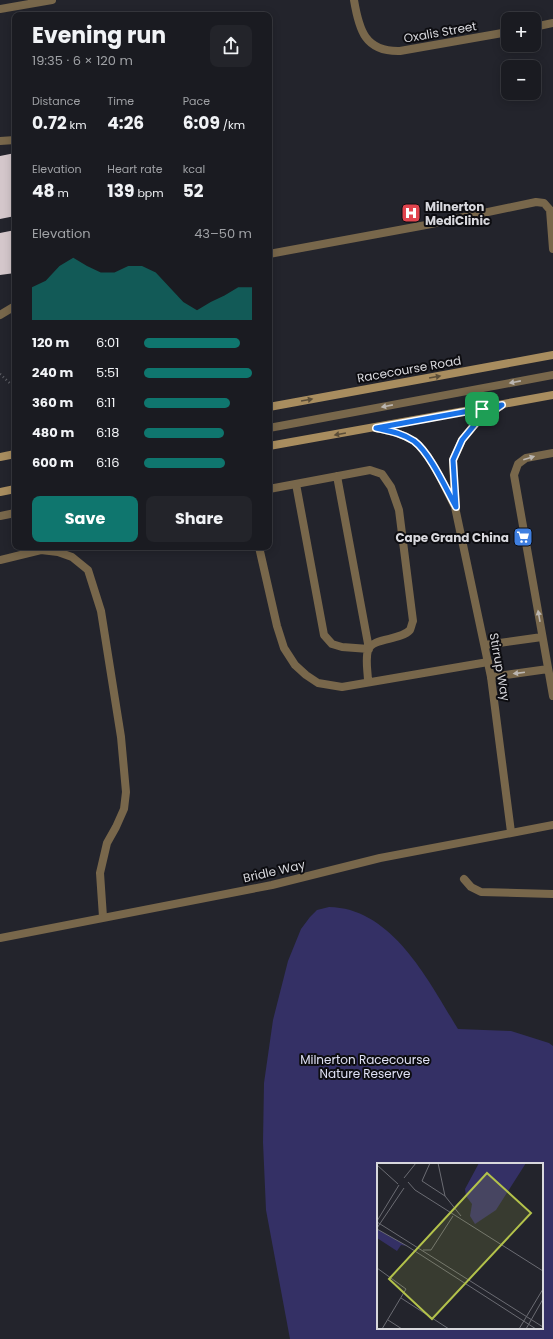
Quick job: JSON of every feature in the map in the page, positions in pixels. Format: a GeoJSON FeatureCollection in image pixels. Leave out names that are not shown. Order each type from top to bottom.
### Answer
{"type":"FeatureCollection","features":[{"type":"Feature","properties":{"kind":"main road","name":"Racecourse Road"},"geometry":{"type":"LineString","coordinates":[[272,406],[553,355]]}},
{"type":"Feature","properties":{"kind":"main road"},"geometry":{"type":"LineString","coordinates":[[272,445],[553,395]]}},
{"type":"Feature","properties":{"kind":"main road"},"geometry":{"type":"LineString","coordinates":[[0,456],[12,454]]}},
{"type":"Feature","properties":{"kind":"main road"},"geometry":{"type":"LineString","coordinates":[[0,492],[12,490]]}},
{"type":"Feature","properties":{"kind":"street"},"geometry":{"type":"LineString","coordinates":[[0,9],[52,0]]}},
{"type":"Feature","properties":{"kind":"street","name":"Oxalis Street"},"geometry":{"type":"LineString","coordinates":[[354,0],[358,22],[369,42],[389,52],[400,52],[501,33]]}},
{"type":"Feature","properties":{"kind":"street"},"geometry":{"type":"LineString","coordinates":[[541,26],[553,23]]}},
{"type":"Feature","properties":{"kind":"street"},"geometry":{"type":"LineString","coordinates":[[0,141],[12,140]]}},
{"type":"Feature","properties":{"kind":"street"},"geometry":{"type":"LineString","coordinates":[[272,253],[426,225],[536,202],[544,203],[550,210],[553,248]]}},
{"type":"Feature","properties":{"kind":"street"},"geometry":{"type":"LineString","coordinates":[[0,315],[12,308]]}},
{"type":"Feature","properties":{"kind":"street"},"geometry":{"type":"LineString","coordinates":[[272,427],[553,375]]}},
{"type":"Feature","properties":{"kind":"street","name":"Stirrup Way"},"geometry":{"type":"LineString","coordinates":[[502,405],[476,423],[462,440],[453,460],[456,507],[491,677],[511,832]]}},
{"type":"Feature","properties":{"kind":"street","name":"Stirrup Way"},"geometry":{"type":"LineString","coordinates":[[376,428],[397,432],[414,442],[432,464],[456,507]]}},
{"type":"Feature","properties":{"kind":"street"},"geometry":{"type":"LineString","coordinates":[[553,454],[526,458],[518,464],[514,475],[553,696]]}},
{"type":"Feature","properties":{"kind":"street"},"geometry":{"type":"LineString","coordinates":[[272,488],[370,470],[382,474],[391,487],[399,510],[413,621],[410,629],[398,638],[375,643],[369,649],[342,647],[332,644],[324,635],[296,484]]}},
{"type":"Feature","properties":{"kind":"street"},"geometry":{"type":"LineString","coordinates":[[337,476],[369,649],[367,658],[368,682]]}},
{"type":"Feature","properties":{"kind":"street"},"geometry":{"type":"LineString","coordinates":[[0,516],[12,514]]}},
{"type":"Feature","properties":{"kind":"street"},"geometry":{"type":"LineString","coordinates":[[0,560],[41,550],[58,552],[72,557],[88,570],[101,611],[121,737],[126,792],[124,809],[107,843],[102,865],[100,885],[103,917]]}},
{"type":"Feature","properties":{"kind":"street"},"geometry":{"type":"LineString","coordinates":[[260,550],[284,648],[295,665],[318,683],[342,687],[488,662]]}},
{"type":"Feature","properties":{"kind":"street"},"geometry":{"type":"LineString","coordinates":[[484,645],[542,637]]}},
{"type":"Feature","properties":{"kind":"street"},"geometry":{"type":"LineString","coordinates":[[491,677],[548,669]]}},
{"type":"Feature","properties":{"kind":"street","name":"Bridle Way"},"geometry":{"type":"LineString","coordinates":[[0,938],[272,884],[380,858],[553,825]]}},
{"type":"Feature","properties":{"kind":"street"},"geometry":{"type":"LineString","coordinates":[[464,879],[471,887],[481,892],[553,894]]}},
{"type":"Feature","properties":{"kind":"path"},"geometry":{"type":"LineString","coordinates":[[0,374],[12,385]]}},
{"type":"Feature","properties":{"kind":"green space","name":"Milnerton Racecourse Nature Reserve"},"geometry":{"type":"Polygon","coordinates":[[[329,907],[352,911],[372,920],[390,934],[407,951],[435,990],[458,1029],[511,1031],[549,1043],[553,1046],[553,1339],[290,1339],[266,1210],[263,1142],[264,1083],[273,1020],[288,961],[301,929],[317,910],[329,907]]]}},
{"type":"Feature","properties":{"kind":"building"},"geometry":{"type":"Polygon","coordinates":[[[12,154],[12,217],[0,219],[0,156],[12,154]]]}},
{"type":"Feature","properties":{"kind":"building"},"geometry":{"type":"Polygon","coordinates":[[[12,231],[12,273],[0,275],[0,233],[12,231]]]}},
{"type":"Feature","properties":{"kind":"place","name":"Milnerton MediClinic"},"geometry":{"type":"Point","coordinates":[411,213]}},
{"type":"Feature","properties":{"kind":"place","name":"Cape Grand China"},"geometry":{"type":"Point","coordinates":[523,537]}},
{"type":"Feature","properties":{"kind":"route"},"geometry":{"type":"LineString","coordinates":[[502,405],[476,423],[462,440],[453,460],[456,507],[432,464],[414,442],[397,432],[376,428],[438,416],[482,409],[502,405]]}}]}
